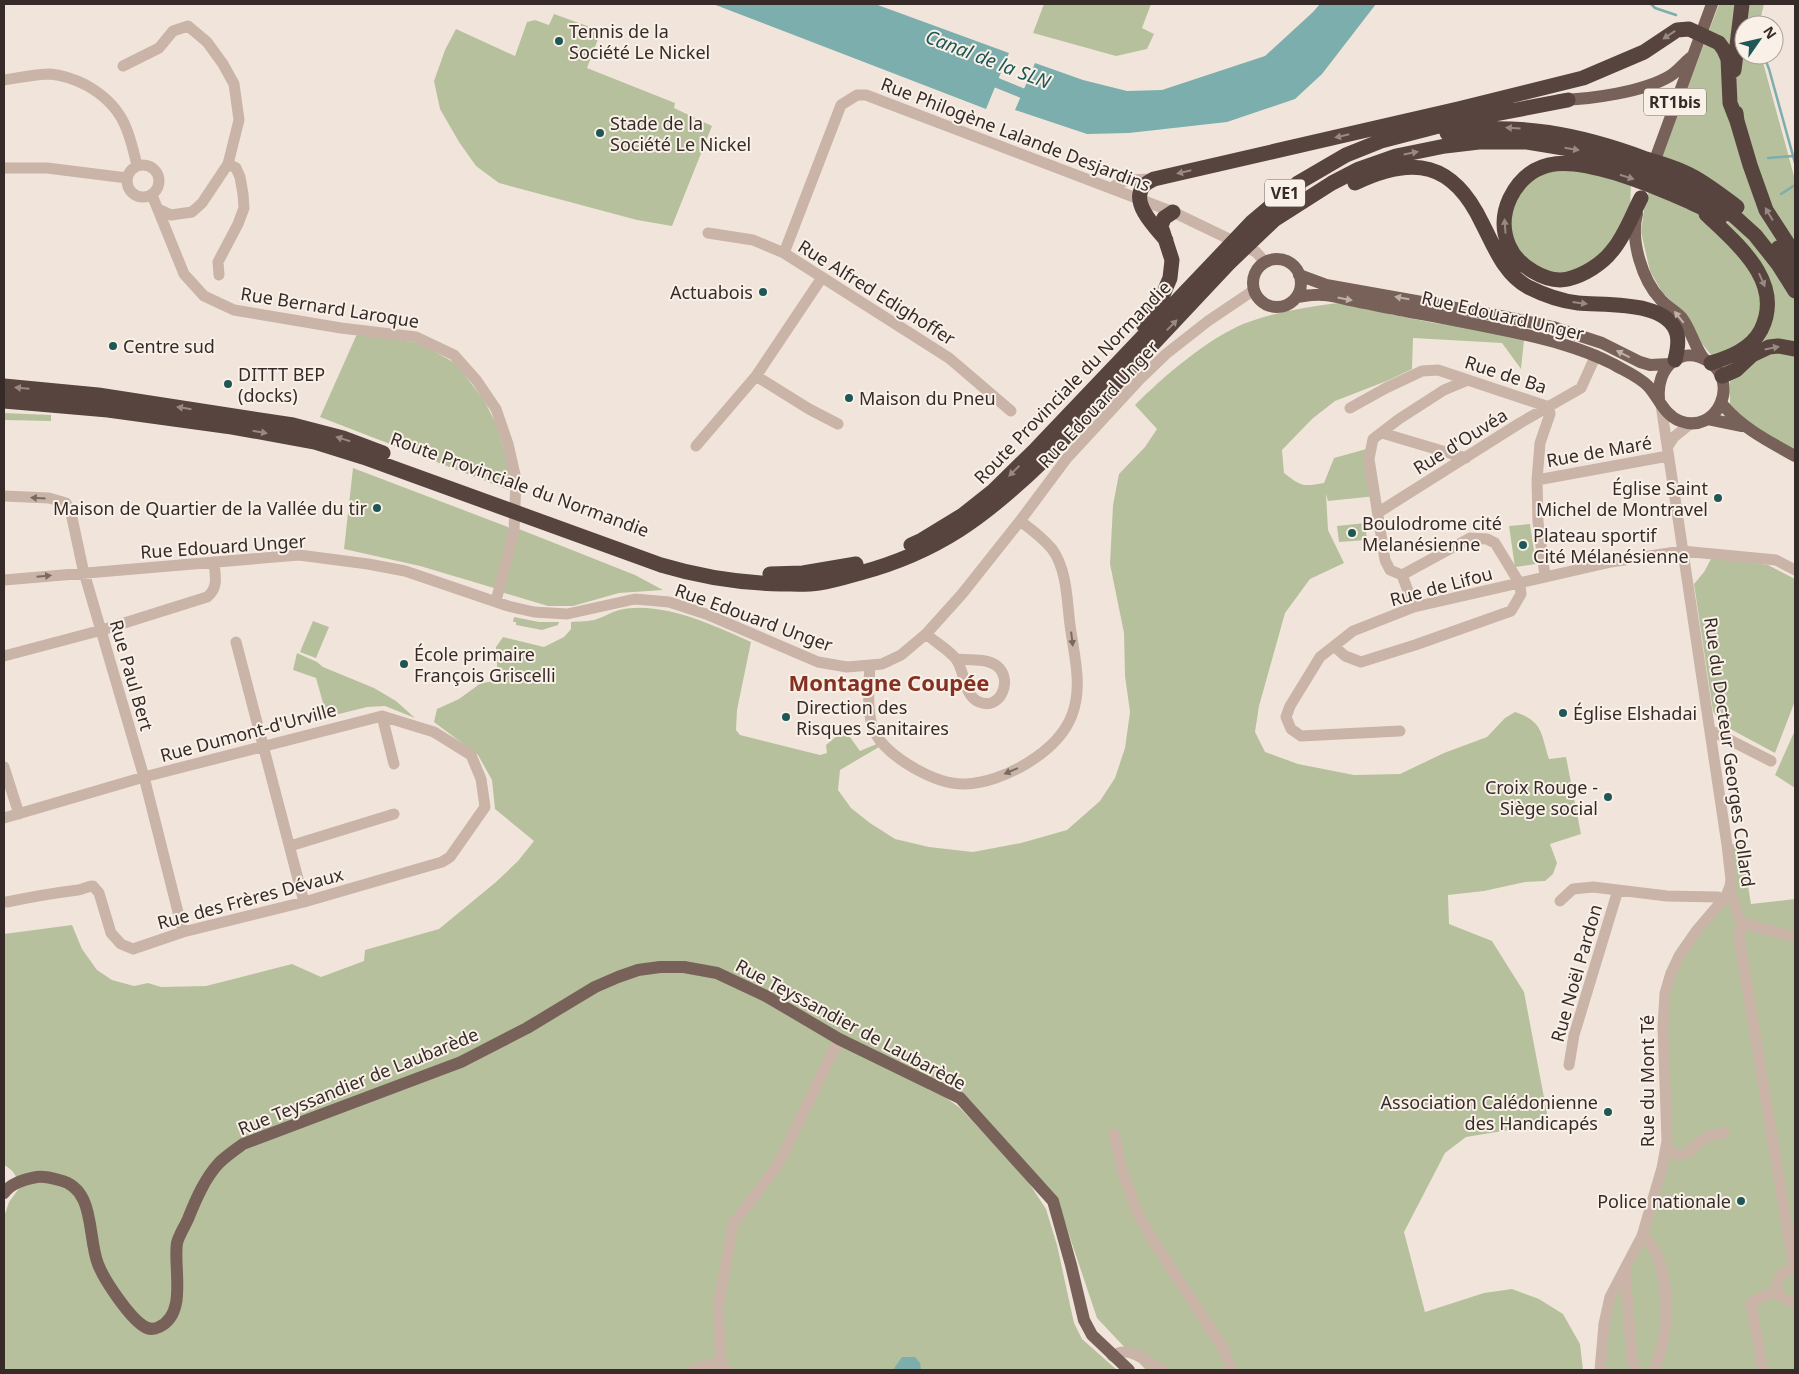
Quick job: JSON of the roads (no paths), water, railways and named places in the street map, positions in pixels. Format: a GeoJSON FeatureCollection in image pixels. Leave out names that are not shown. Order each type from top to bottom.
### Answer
{"type":"FeatureCollection","features":[{"type":"Feature","properties":{"kind":"highway"},"geometry":{"type":"LineString","coordinates":[[1737,121],[1733,81],[1742,4]]}},
{"type":"Feature","properties":{"kind":"highway"},"geometry":{"type":"LineString","coordinates":[[1166,240],[1145,212],[1139,199],[1142,188],[1154,179],[1458,109],[1583,78],[1644,52],[1677,30],[1689,29],[1718,43],[1724,50],[1728,59],[1730,103],[1757,188],[1766,210],[1795,255]]}},
{"type":"Feature","properties":{"kind":"highway"},"geometry":{"type":"LineString","coordinates":[[1321,170],[1346,155],[1381,140],[1458,121],[1568,100]]}},
{"type":"Feature","properties":{"kind":"highway"},"geometry":{"type":"LineString","coordinates":[[1321,170],[1394,145],[1464,130],[1503,128],[1536,130],[1574,136],[1618,148],[1687,173],[1742,210],[1768,234],[1795,272]]}},
{"type":"Feature","properties":{"kind":"highway","name":"Route Provinciale du Normandie"},"geometry":{"type":"LineString","coordinates":[[4,386],[98,395],[293,425],[344,438],[586,532],[696,565],[731,572],[762,574],[803,573],[847,567],[887,555],[922,540],[963,515],[992,492],[1036,449],[1120,360],[1257,226],[1274,220],[1332,183],[1359,169],[1396,156],[1445,146],[1479,142],[1527,142],[1582,151],[1677,182],[1704,196],[1734,216],[1755,235],[1778,264],[1795,291]]}},
{"type":"Feature","properties":{"kind":"highway"},"geometry":{"type":"LineString","coordinates":[[1642,195],[1613,250],[1594,268],[1566,280],[1557,279],[1531,270],[1520,262],[1509,246],[1504,230],[1504,219],[1508,202],[1515,188],[1526,175],[1543,166],[1562,163],[1594,167],[1631,178],[1714,213],[1741,233],[1758,250],[1795,305]]}},
{"type":"Feature","properties":{"kind":"highway"},"geometry":{"type":"LineString","coordinates":[[1274,220],[1366,178],[1396,168],[1422,166],[1446,176],[1457,185],[1474,206],[1499,257],[1510,272],[1524,285],[1554,298],[1576,302],[1640,307],[1652,310],[1670,322],[1677,335],[1672,362]]}},
{"type":"Feature","properties":{"kind":"highway","name":"VE1"},"geometry":{"type":"LineString","coordinates":[[1257,226],[1298,183],[1321,170]]}},
{"type":"Feature","properties":{"kind":"highway"},"geometry":{"type":"LineString","coordinates":[[1695,205],[1735,242],[1760,276],[1768,295],[1765,321],[1759,333],[1740,351],[1722,360],[1707,361]]}},
{"type":"Feature","properties":{"kind":"highway"},"geometry":{"type":"LineString","coordinates":[[1120,360],[1162,297],[1170,278],[1172,260],[1161,226],[1164,218],[1173,212]]}},
{"type":"Feature","properties":{"kind":"highway"},"geometry":{"type":"LineString","coordinates":[[1482,222],[1504,253],[1525,274],[1536,283],[1560,288],[1580,286],[1597,278],[1608,269],[1619,257],[1634,226]]}},
{"type":"Feature","properties":{"kind":"highway","name":"Route Provinciale du Normandie"},"geometry":{"type":"LineString","coordinates":[[4,401],[148,415],[316,442],[363,457],[616,550],[695,575],[760,584],[825,582],[887,566],[949,537],[981,516],[1013,490],[1043,461],[1223,261]]}},
{"type":"Feature","properties":{"kind":"highway"},"geometry":{"type":"LineString","coordinates":[[1722,376],[1736,370],[1752,355],[1769,347],[1778,346],[1795,349]]}},
{"type":"Feature","properties":{"kind":"highway"},"geometry":{"type":"LineString","coordinates":[[4,409],[110,416],[148,415]]}},
{"type":"Feature","properties":{"kind":"main road","name":"RT1bis"},"geometry":{"type":"LineString","coordinates":[[1634,226],[1642,195],[1710,7]]}},
{"type":"Feature","properties":{"kind":"main road"},"geometry":{"type":"LineString","coordinates":[[1458,109],[1537,101],[1568,100],[1615,94],[1648,86],[1671,76],[1693,52]]}},
{"type":"Feature","properties":{"kind":"main road"},"geometry":{"type":"LineString","coordinates":[[1634,226],[1640,263],[1648,281],[1662,301],[1682,318],[1697,349],[1722,376],[1725,392],[1722,404],[1716,413],[1708,419],[1690,424],[1673,418],[1666,412],[1660,402],[1659,379],[1672,362],[1684,357],[1694,356],[1707,361]]}},
{"type":"Feature","properties":{"kind":"main road"},"geometry":{"type":"LineString","coordinates":[[1271,260],[1284,260],[1293,266],[1300,275],[1301,287],[1297,297],[1285,306],[1278,308],[1263,303],[1254,290],[1255,274],[1259,267],[1271,260]]}},
{"type":"Feature","properties":{"kind":"main road","name":"Rue Edouard Unger"},"geometry":{"type":"LineString","coordinates":[[1300,275],[1326,285],[1553,327],[1602,343],[1650,365],[1672,362]]}},
{"type":"Feature","properties":{"kind":"main road","name":"Rue Edouard Unger"},"geometry":{"type":"LineString","coordinates":[[1297,297],[1324,295],[1548,339],[1596,355],[1636,376],[1660,402]]}},
{"type":"Feature","properties":{"kind":"main road"},"geometry":{"type":"LineString","coordinates":[[1722,404],[1733,418],[1744,427],[1795,456]]}},
{"type":"Feature","properties":{"kind":"main road"},"geometry":{"type":"LineString","coordinates":[[1708,419],[1744,427]]}},
{"type":"Feature","properties":{"kind":"main road","name":"Rue Teyssandier de Laubarède"},"geometry":{"type":"LineString","coordinates":[[4,1193],[16,1183],[43,1176],[64,1181],[74,1187],[82,1195],[98,1263],[106,1280],[142,1326],[151,1329],[160,1327],[170,1320],[175,1308],[177,1296],[177,1242],[200,1191],[219,1163],[243,1144],[461,1062],[527,1028],[595,987],[618,977],[638,970],[660,967],[684,967],[717,974],[766,996],[839,1039],[960,1098],[1053,1201],[1084,1320],[1092,1335],[1112,1356],[1129,1370]]}},
{"type":"Feature","properties":{"kind":"street"},"geometry":{"type":"LineString","coordinates":[[122,66],[159,48],[173,30],[188,26],[207,42],[223,64],[234,84],[239,120],[228,164],[202,204],[192,212],[171,215],[158,209]]}},
{"type":"Feature","properties":{"kind":"street"},"geometry":{"type":"LineString","coordinates":[[4,80],[50,74],[78,81],[102,94],[116,109],[126,126],[137,166]]}},
{"type":"Feature","properties":{"kind":"street","name":"Rue Philogène Lalande Desjardins"},"geometry":{"type":"LineString","coordinates":[[784,253],[841,105],[857,95],[866,95],[1173,212],[1256,252],[1266,262]]}},
{"type":"Feature","properties":{"kind":"street"},"geometry":{"type":"LineString","coordinates":[[219,275],[218,262],[238,224],[244,208],[240,177],[236,168],[228,164]]}},
{"type":"Feature","properties":{"kind":"street"},"geometry":{"type":"LineString","coordinates":[[137,166],[152,168],[158,176],[158,187],[152,195],[141,197],[132,193],[127,183],[127,178],[132,169],[137,166]]}},
{"type":"Feature","properties":{"kind":"street"},"geometry":{"type":"LineString","coordinates":[[4,168],[47,168],[127,178]]}},
{"type":"Feature","properties":{"kind":"street"},"geometry":{"type":"LineString","coordinates":[[1112,188],[1119,182],[1154,179]]}},
{"type":"Feature","properties":{"kind":"street","name":"Rue Bernard Laroque"},"geometry":{"type":"LineString","coordinates":[[152,195],[184,274],[204,296],[234,310],[341,328],[416,337],[454,355],[478,381],[496,409],[508,444],[516,479],[514,530],[496,601]]}},
{"type":"Feature","properties":{"kind":"street","name":"Rue Alfred Edighoffer"},"geometry":{"type":"LineString","coordinates":[[708,234],[753,240],[784,253],[949,358],[1011,411]]}},
{"type":"Feature","properties":{"kind":"street"},"geometry":{"type":"LineString","coordinates":[[696,446],[756,376],[821,278]]}},
{"type":"Feature","properties":{"kind":"street","name":"Rue Edouard Unger"},"geometry":{"type":"LineString","coordinates":[[4,580],[299,555],[405,571],[534,612],[567,614],[635,599],[669,602],[706,614],[818,662],[847,667],[882,664],[901,655],[926,634],[962,594],[1067,458],[1140,379],[1166,354],[1254,290]]}},
{"type":"Feature","properties":{"kind":"street","name":"Rue d'Ouvéa"},"geometry":{"type":"LineString","coordinates":[[1379,512],[1581,388],[1596,355]]}},
{"type":"Feature","properties":{"kind":"street","name":"Rue de Ba"},"geometry":{"type":"LineString","coordinates":[[1350,408],[1422,371],[1438,370],[1549,407],[1550,414],[1540,443],[1537,480],[1538,522],[1545,576]]}},
{"type":"Feature","properties":{"kind":"street"},"geometry":{"type":"LineString","coordinates":[[756,376],[809,409],[838,424]]}},
{"type":"Feature","properties":{"kind":"street"},"geometry":{"type":"LineString","coordinates":[[1414,607],[1402,575],[1390,570],[1385,560],[1379,512],[1369,460],[1373,439],[1399,419],[1444,390],[1468,380]]}},
{"type":"Feature","properties":{"kind":"street","name":"Rue du Docteur Georges Collard"},"geometry":{"type":"LineString","coordinates":[[1660,402],[1727,845],[1731,880],[1729,890],[1742,923],[1739,934],[1740,943],[1795,1270]]}},
{"type":"Feature","properties":{"kind":"street"},"geometry":{"type":"LineString","coordinates":[[1668,451],[1678,433],[1690,424]]}},
{"type":"Feature","properties":{"kind":"street"},"geometry":{"type":"LineString","coordinates":[[1382,433],[1466,458]]}},
{"type":"Feature","properties":{"kind":"street","name":"Rue de Maré"},"geometry":{"type":"LineString","coordinates":[[1537,480],[1668,451]]}},
{"type":"Feature","properties":{"kind":"street","name":"Rue Paul Bert"},"geometry":{"type":"LineString","coordinates":[[4,496],[48,498],[66,503],[71,513],[84,573],[144,777],[183,932]]}},
{"type":"Feature","properties":{"kind":"street"},"geometry":{"type":"LineString","coordinates":[[870,665],[869,708],[875,732],[892,753],[922,773],[945,782],[965,784],[991,779],[1022,766],[1047,750],[1063,732],[1072,715],[1078,684],[1066,590],[1060,565],[1051,547],[1020,521]]}},
{"type":"Feature","properties":{"kind":"street"},"geometry":{"type":"LineString","coordinates":[[1335,647],[1345,656],[1361,662],[1415,646],[1511,611],[1521,594],[1520,584],[1495,543],[1487,539],[1470,538],[1402,575]]}},
{"type":"Feature","properties":{"kind":"street","name":"Rue de Lifou"},"geometry":{"type":"LineString","coordinates":[[1400,731],[1300,736],[1291,729],[1286,717],[1290,706],[1320,657],[1335,647],[1342,638],[1354,631],[1414,607],[1610,562],[1682,551],[1776,560],[1795,570]]}},
{"type":"Feature","properties":{"kind":"street"},"geometry":{"type":"LineString","coordinates":[[4,656],[102,630],[207,597],[213,592],[216,585],[214,562]]}},
{"type":"Feature","properties":{"kind":"street"},"geometry":{"type":"LineString","coordinates":[[926,634],[956,659],[972,697],[980,702],[991,703],[1001,696],[1006,686],[1004,675],[998,667],[990,663],[956,659]]}},
{"type":"Feature","properties":{"kind":"street"},"geometry":{"type":"LineString","coordinates":[[236,642],[304,902]]}},
{"type":"Feature","properties":{"kind":"street"},"geometry":{"type":"LineString","coordinates":[[382,716],[394,764]]}},
{"type":"Feature","properties":{"kind":"street","name":"Rue Dumont-d'Urville"},"geometry":{"type":"LineString","coordinates":[[4,818],[144,777],[382,716]]}},
{"type":"Feature","properties":{"kind":"street","name":"Rue des Frères Dévaux"},"geometry":{"type":"LineString","coordinates":[[7,902],[52,893],[82,890],[87,886],[93,886],[99,894],[110,933],[121,944],[133,949],[183,932],[304,902],[432,866],[450,857],[485,807],[481,779],[471,755],[434,732],[382,716]]}},
{"type":"Feature","properties":{"kind":"street"},"geometry":{"type":"LineString","coordinates":[[1710,730],[1771,761]]}},
{"type":"Feature","properties":{"kind":"street"},"geometry":{"type":"LineString","coordinates":[[4,767],[19,814]]}},
{"type":"Feature","properties":{"kind":"street"},"geometry":{"type":"LineString","coordinates":[[290,846],[394,814]]}},
{"type":"Feature","properties":{"kind":"street"},"geometry":{"type":"LineString","coordinates":[[1560,901],[1573,889],[1593,886],[1667,896],[1718,897],[1722,901]]}},
{"type":"Feature","properties":{"kind":"street","name":"Rue Noël Pardon"},"geometry":{"type":"LineString","coordinates":[[1569,1065],[1574,1035],[1618,890]]}},
{"type":"Feature","properties":{"kind":"street","name":"Rue du Mont Té"},"geometry":{"type":"LineString","coordinates":[[1600,1370],[1604,1324],[1609,1302],[1642,1236],[1654,1199],[1665,1151],[1663,1027],[1665,993],[1679,956],[1729,890]]}},
{"type":"Feature","properties":{"kind":"street"},"geometry":{"type":"LineString","coordinates":[[1742,923],[1795,937]]}},
{"type":"Feature","properties":{"kind":"street"},"geometry":{"type":"LineString","coordinates":[[693,1370],[723,1366],[718,1307],[733,1224],[778,1165],[839,1039]]}},
{"type":"Feature","properties":{"kind":"street"},"geometry":{"type":"LineString","coordinates":[[1665,1151],[1679,1155],[1688,1153],[1700,1141],[1712,1135],[1724,1133]]}},
{"type":"Feature","properties":{"kind":"street"},"geometry":{"type":"LineString","coordinates":[[1114,1134],[1122,1172],[1138,1214],[1223,1348],[1232,1370]]}},
{"type":"Feature","properties":{"kind":"street"},"geometry":{"type":"LineString","coordinates":[[1642,1236],[1650,1244],[1659,1264],[1666,1302],[1665,1330],[1654,1370]]}},
{"type":"Feature","properties":{"kind":"street"},"geometry":{"type":"LineString","coordinates":[[1625,1270],[1632,1358],[1636,1370]]}},
{"type":"Feature","properties":{"kind":"street"},"geometry":{"type":"LineString","coordinates":[[1795,1270],[1789,1270],[1780,1276],[1778,1281],[1778,1291],[1785,1300],[1795,1302]]}},
{"type":"Feature","properties":{"kind":"street"},"geometry":{"type":"LineString","coordinates":[[1763,1370],[1751,1303],[1763,1296],[1778,1291]]}},
{"type":"Feature","properties":{"kind":"street"},"geometry":{"type":"LineString","coordinates":[[1112,1356],[1121,1351],[1130,1352],[1162,1370]]}},
{"type":"Feature","properties":{"kind":"water"},"geometry":{"type":"Polygon","coordinates":[[[713,4],[875,4],[1009,53],[986,109],[713,4]]]}},
{"type":"Feature","properties":{"kind":"water"},"geometry":{"type":"Polygon","coordinates":[[[1320,4],[1376,4],[1322,74],[1295,99],[1227,122],[1129,133],[1087,134],[1015,110],[1035,63],[1083,80],[1127,91],[1162,90],[1265,56],[1320,4]]]}},
{"type":"Feature","properties":{"kind":"water"},"geometry":{"type":"Polygon","coordinates":[[[902,1357],[915,1357],[920,1363],[921,1370],[893,1370],[902,1357]]]}},
{"type":"Feature","properties":{"kind":"waterway"},"geometry":{"type":"LineString","coordinates":[[1651,4],[1655,8],[1676,15]]}},
{"type":"Feature","properties":{"kind":"waterway"},"geometry":{"type":"LineString","coordinates":[[1767,65],[1795,163]]}},
{"type":"Feature","properties":{"kind":"waterway","name":"Canal de la SLN"},"geometry":{"type":"LineString","coordinates":[[985,78],[1034,98]]}},
{"type":"Feature","properties":{"kind":"waterway"},"geometry":{"type":"LineString","coordinates":[[1768,158],[1793,156]]}},
{"type":"Feature","properties":{"kind":"waterway"},"geometry":{"type":"LineString","coordinates":[[1781,194],[1795,185]]}},
{"type":"Feature","properties":{"kind":"place","name":"Tennis de la Société Le Nickel"},"geometry":{"type":"Point","coordinates":[559,41]}},
{"type":"Feature","properties":{"kind":"place","name":"Stade de la Société Le Nickel"},"geometry":{"type":"Point","coordinates":[600,133]}},
{"type":"Feature","properties":{"kind":"place","name":"Actuabois"},"geometry":{"type":"Point","coordinates":[763,292]}},
{"type":"Feature","properties":{"kind":"place","name":"Centre sud"},"geometry":{"type":"Point","coordinates":[113,346]}},
{"type":"Feature","properties":{"kind":"place","name":"DITTT BEP (docks)"},"geometry":{"type":"Point","coordinates":[228,384]}},
{"type":"Feature","properties":{"kind":"place","name":"Maison du Pneu"},"geometry":{"type":"Point","coordinates":[849,398]}},
{"type":"Feature","properties":{"kind":"place","name":"Église Saint Michel de Montravel"},"geometry":{"type":"Point","coordinates":[1718,498]}},
{"type":"Feature","properties":{"kind":"place","name":"Maison de Quartier de la Vallée du tir"},"geometry":{"type":"Point","coordinates":[377,508]}},
{"type":"Feature","properties":{"kind":"place","name":"Boulodrome cité Melanésienne"},"geometry":{"type":"Point","coordinates":[1352,533]}},
{"type":"Feature","properties":{"kind":"place","name":"Plateau sportif Cité Mélanésienne"},"geometry":{"type":"Point","coordinates":[1523,545]}},
{"type":"Feature","properties":{"kind":"place","name":"École primaire François Griscelli"},"geometry":{"type":"Point","coordinates":[404,664]}},
{"type":"Feature","properties":{"kind":"place","name":"Église Elshadai"},"geometry":{"type":"Point","coordinates":[1563,713]}},
{"type":"Feature","properties":{"kind":"place","name":"Direction des Risques Sanitaires"},"geometry":{"type":"Point","coordinates":[786,717]}},
{"type":"Feature","properties":{"kind":"place","name":"Croix Rouge - Siège social"},"geometry":{"type":"Point","coordinates":[1608,797]}},
{"type":"Feature","properties":{"kind":"place","name":"Association Calédonienne des Handicapés"},"geometry":{"type":"Point","coordinates":[1608,1112]}},
{"type":"Feature","properties":{"kind":"place","name":"Police nationale"},"geometry":{"type":"Point","coordinates":[1741,1201]}},
{"type":"Feature","properties":{"kind":"district","name":"Montagne Coupée"},"geometry":{"type":"Point","coordinates":[889,682]}}]}
